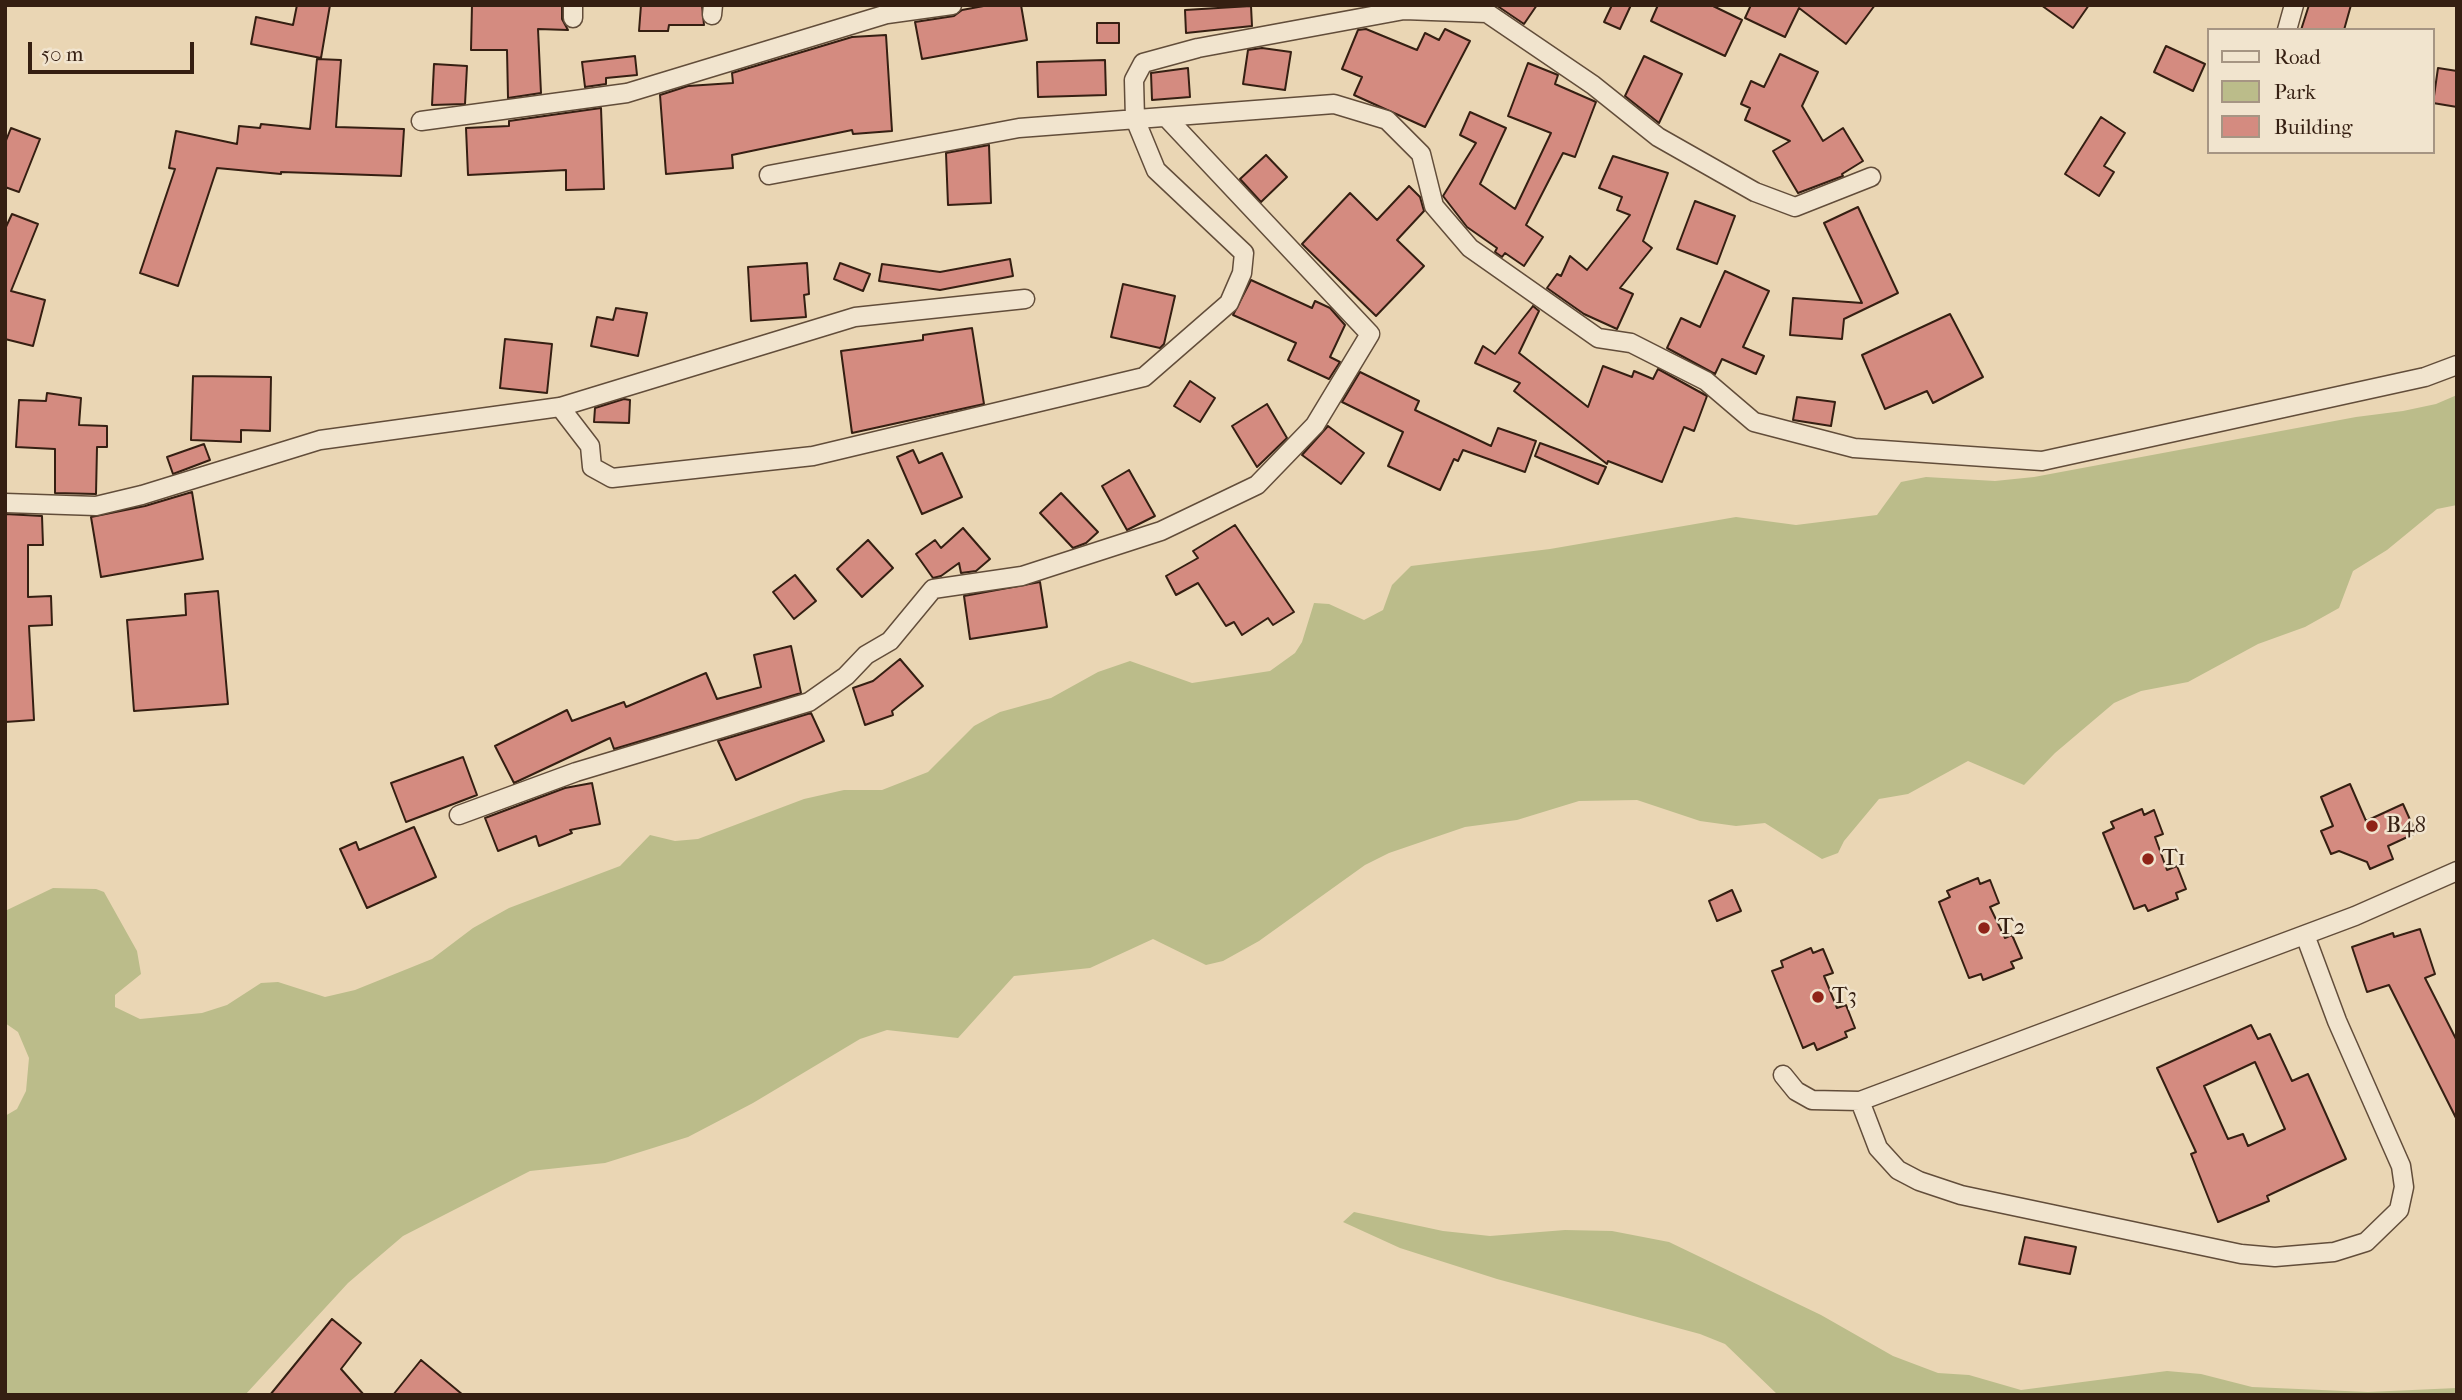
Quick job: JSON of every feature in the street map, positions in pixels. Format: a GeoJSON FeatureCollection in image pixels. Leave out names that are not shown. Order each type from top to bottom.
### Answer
{"type":"FeatureCollection","features":[{"type":"Feature","properties":{"kind":"street"},"geometry":{"type":"LineString","coordinates":[[421,121],[627,93],[887,14],[952,5]]}},
{"type":"Feature","properties":{"kind":"street"},"geometry":{"type":"LineString","coordinates":[[2288,28],[2294,5]]}},
{"type":"Feature","properties":{"kind":"street"},"geometry":{"type":"LineString","coordinates":[[560,408],[590,446],[592,467],[612,478],[813,456],[1144,377],[1229,303],[1242,273],[1244,253],[1156,170],[1135,119],[1135,80],[1143,62],[1198,48],[1404,10],[1481,9],[1593,85],[1658,137],[1755,192],[1795,207],[1871,177]]}},
{"type":"Feature","properties":{"kind":"street"},"geometry":{"type":"LineString","coordinates":[[769,175],[1019,128],[1335,104],[1387,120],[1420,154],[1434,206],[1470,248],[1598,338],[1631,343],[1706,381],[1754,422],[1854,449],[2042,461],[2425,377],[2457,365]]}},
{"type":"Feature","properties":{"kind":"street"},"geometry":{"type":"LineString","coordinates":[[459,815],[576,772],[809,702],[846,676],[866,655],[890,641],[933,589],[1022,576],[1161,531],[1257,485],[1315,425],[1370,334],[1167,117]]}},
{"type":"Feature","properties":{"kind":"street"},"geometry":{"type":"LineString","coordinates":[[5,503],[96,506],[142,495],[320,440],[560,408],[855,317],[1025,299]]}},
{"type":"Feature","properties":{"kind":"street"},"geometry":{"type":"LineString","coordinates":[[1783,1075],[1796,1091],[1812,1100],[1860,1101],[2305,935],[2457,871]]}},
{"type":"Feature","properties":{"kind":"street"},"geometry":{"type":"LineString","coordinates":[[1860,1101],[1878,1148],[1898,1170],[1919,1181],[1961,1195],[2133,1234],[2241,1254],[2275,1257],[2334,1252],[2365,1242],[2399,1210],[2404,1187],[2401,1166],[2337,1020],[2305,935]]}},
{"type":"Feature","properties":{"kind":"green space"},"geometry":{"type":"Polygon","coordinates":[[[2457,395],[2457,505],[2437,509],[2387,550],[2353,571],[2339,608],[2305,627],[2258,644],[2188,682],[2141,691],[2114,703],[2055,753],[2024,785],[1968,761],[1908,794],[1879,799],[1844,841],[1838,853],[1822,859],[1765,823],[1736,826],[1700,821],[1637,800],[1579,801],[1517,820],[1465,827],[1389,853],[1365,865],[1259,941],[1223,961],[1206,965],[1153,939],[1090,968],[1014,976],[958,1038],[887,1030],[860,1039],[753,1103],[688,1137],[605,1163],[530,1171],[403,1236],[348,1283],[245,1395],[5,1395],[5,1116],[17,1109],[26,1091],[29,1058],[18,1032],[5,1023],[5,911],[53,888],[96,889],[104,892],[137,951],[141,974],[115,995],[115,1007],[140,1019],[202,1013],[227,1005],[261,983],[278,982],[325,997],[355,990],[432,959],[473,928],[509,908],[620,866],[650,835],[675,841],[698,839],[804,799],[844,790],[882,790],[928,772],[974,726],[1000,712],[1051,698],[1098,672],[1130,661],[1192,683],[1270,671],[1295,653],[1302,642],[1314,603],[1329,604],[1364,620],[1383,610],[1392,585],[1411,566],[1550,549],[1736,517],[1796,525],[1877,515],[1901,482],[1926,477],[1995,481],[2034,477],[2356,417],[2403,411],[2436,404],[2457,395]]]}},
{"type":"Feature","properties":{"kind":"green space"},"geometry":{"type":"Polygon","coordinates":[[[1354,1212],[1443,1231],[1490,1236],[1565,1230],[1612,1231],[1669,1242],[1821,1315],[1893,1356],[1938,1373],[1969,1375],[2021,1390],[2167,1371],[2201,1374],[2252,1387],[2368,1392],[2457,1388],[2457,1395],[1778,1395],[1725,1344],[1700,1334],[1497,1279],[1400,1248],[1343,1222],[1354,1212]]]}},
{"type":"Feature","properties":{"kind":"building"},"geometry":{"type":"Polygon","coordinates":[[[297,5],[330,5],[321,58],[251,44],[256,17],[293,25],[297,5]]]}},
{"type":"Feature","properties":{"kind":"building"},"geometry":{"type":"Polygon","coordinates":[[[472,5],[562,5],[562,19],[568,30],[538,29],[541,93],[508,98],[507,50],[471,50],[472,5]]]}},
{"type":"Feature","properties":{"kind":"building"},"geometry":{"type":"Polygon","coordinates":[[[641,5],[702,5],[704,25],[669,25],[668,31],[639,31],[641,5]]]}},
{"type":"Feature","properties":{"kind":"building"},"geometry":{"type":"Polygon","coordinates":[[[989,5],[1021,5],[1027,40],[922,59],[915,22],[954,16],[962,10],[989,5]]]}},
{"type":"Feature","properties":{"kind":"building"},"geometry":{"type":"Polygon","coordinates":[[[1496,5],[1537,5],[1524,24],[1496,5]]]}},
{"type":"Feature","properties":{"kind":"building"},"geometry":{"type":"Polygon","coordinates":[[[1612,5],[1631,5],[1620,29],[1604,22],[1612,5]]]}},
{"type":"Feature","properties":{"kind":"building"},"geometry":{"type":"Polygon","coordinates":[[[1658,5],[1711,5],[1742,20],[1725,56],[1651,21],[1658,5]]]}},
{"type":"Feature","properties":{"kind":"building"},"geometry":{"type":"Polygon","coordinates":[[[1751,5],[1875,5],[1846,44],[1799,8],[1785,37],[1745,18],[1751,5]]]}},
{"type":"Feature","properties":{"kind":"building"},"geometry":{"type":"Polygon","coordinates":[[[2041,5],[2089,5],[2073,28],[2041,5]]]}},
{"type":"Feature","properties":{"kind":"building"},"geometry":{"type":"Polygon","coordinates":[[[2309,5],[2351,5],[2345,28],[2302,28],[2309,5]]]}},
{"type":"Feature","properties":{"kind":"building"},"geometry":{"type":"Polygon","coordinates":[[[1251,6],[1252,26],[1186,33],[1185,10],[1251,6]]]}},
{"type":"Feature","properties":{"kind":"building"},"geometry":{"type":"Polygon","coordinates":[[[1097,23],[1119,23],[1119,43],[1097,43],[1097,23]]]}},
{"type":"Feature","properties":{"kind":"building"},"geometry":{"type":"Polygon","coordinates":[[[1366,29],[1417,50],[1425,33],[1439,40],[1445,29],[1470,41],[1425,127],[1354,95],[1362,77],[1342,69],[1358,30],[1366,29]]]}},
{"type":"Feature","properties":{"kind":"building"},"geometry":{"type":"Polygon","coordinates":[[[886,35],[892,131],[853,134],[852,130],[732,155],[733,168],[666,174],[660,95],[688,86],[733,83],[732,73],[852,37],[886,35]]]}},
{"type":"Feature","properties":{"kind":"building"},"geometry":{"type":"Polygon","coordinates":[[[2166,46],[2205,64],[2193,91],[2154,72],[2166,46]]]}},
{"type":"Feature","properties":{"kind":"building"},"geometry":{"type":"Polygon","coordinates":[[[1262,48],[1291,52],[1285,90],[1243,84],[1248,50],[1262,48]]]}},
{"type":"Feature","properties":{"kind":"building"},"geometry":{"type":"Polygon","coordinates":[[[1780,54],[1818,72],[1802,106],[1823,141],[1843,128],[1863,161],[1842,174],[1843,176],[1798,193],[1773,151],[1790,141],[1745,120],[1750,108],[1741,104],[1751,81],[1764,87],[1780,54]]]}},
{"type":"Feature","properties":{"kind":"building"},"geometry":{"type":"Polygon","coordinates":[[[635,56],[637,75],[606,78],[606,84],[585,87],[582,62],[635,56]]]}},
{"type":"Feature","properties":{"kind":"building"},"geometry":{"type":"Polygon","coordinates":[[[1644,56],[1682,74],[1659,123],[1625,96],[1644,56]]]}},
{"type":"Feature","properties":{"kind":"building"},"geometry":{"type":"Polygon","coordinates":[[[317,59],[341,60],[336,127],[404,129],[401,176],[281,174],[217,168],[178,286],[140,273],[175,169],[169,168],[176,131],[237,144],[239,126],[260,128],[261,124],[310,129],[317,59]]]}},
{"type":"Feature","properties":{"kind":"building"},"geometry":{"type":"Polygon","coordinates":[[[1105,60],[1106,95],[1038,97],[1037,62],[1105,60]]]}},
{"type":"Feature","properties":{"kind":"building"},"geometry":{"type":"Polygon","coordinates":[[[1528,63],[1558,75],[1555,84],[1596,102],[1575,157],[1563,153],[1526,225],[1543,237],[1524,266],[1505,253],[1502,257],[1495,252],[1497,248],[1467,227],[1443,196],[1476,143],[1460,135],[1470,112],[1506,128],[1480,184],[1515,209],[1551,133],[1508,116],[1528,63]]]}},
{"type":"Feature","properties":{"kind":"building"},"geometry":{"type":"Polygon","coordinates":[[[434,64],[467,66],[465,104],[432,105],[434,64]]]}},
{"type":"Feature","properties":{"kind":"building"},"geometry":{"type":"Polygon","coordinates":[[[1188,68],[1190,97],[1152,100],[1151,73],[1188,68]]]}},
{"type":"Feature","properties":{"kind":"building"},"geometry":{"type":"Polygon","coordinates":[[[2438,68],[2457,71],[2457,107],[2434,103],[2438,68]]]}},
{"type":"Feature","properties":{"kind":"building"},"geometry":{"type":"Polygon","coordinates":[[[601,108],[604,189],[566,190],[566,170],[468,175],[466,128],[509,126],[509,121],[601,108]]]}},
{"type":"Feature","properties":{"kind":"building"},"geometry":{"type":"Polygon","coordinates":[[[2101,117],[2125,133],[2104,166],[2114,172],[2099,196],[2065,174],[2101,117]]]}},
{"type":"Feature","properties":{"kind":"building"},"geometry":{"type":"Polygon","coordinates":[[[11,128],[40,139],[19,192],[5,187],[5,143],[11,128]]]}},
{"type":"Feature","properties":{"kind":"building"},"geometry":{"type":"Polygon","coordinates":[[[989,145],[991,203],[948,205],[946,153],[989,145]]]}},
{"type":"Feature","properties":{"kind":"building"},"geometry":{"type":"Polygon","coordinates":[[[1266,155],[1287,177],[1261,202],[1240,179],[1266,155]]]}},
{"type":"Feature","properties":{"kind":"building"},"geometry":{"type":"Polygon","coordinates":[[[1613,156],[1668,173],[1643,241],[1652,248],[1620,288],[1633,294],[1617,329],[1584,314],[1547,288],[1557,274],[1561,276],[1570,256],[1587,270],[1630,215],[1617,210],[1622,197],[1599,188],[1613,156]]]}},
{"type":"Feature","properties":{"kind":"building"},"geometry":{"type":"Polygon","coordinates":[[[1409,186],[1420,197],[1424,211],[1397,240],[1424,266],[1376,316],[1302,244],[1350,193],[1377,220],[1409,186]]]}},
{"type":"Feature","properties":{"kind":"building"},"geometry":{"type":"Polygon","coordinates":[[[1695,201],[1735,216],[1717,264],[1677,249],[1695,201]]]}},
{"type":"Feature","properties":{"kind":"building"},"geometry":{"type":"Polygon","coordinates":[[[1858,207],[1898,293],[1844,319],[1842,339],[1790,335],[1793,298],[1862,303],[1824,223],[1858,207]]]}},
{"type":"Feature","properties":{"kind":"building"},"geometry":{"type":"Polygon","coordinates":[[[12,214],[38,224],[11,291],[45,300],[33,346],[5,339],[5,229],[12,214]]]}},
{"type":"Feature","properties":{"kind":"building"},"geometry":{"type":"Polygon","coordinates":[[[1010,259],[1013,276],[940,290],[879,281],[882,264],[940,272],[1010,259]]]}},
{"type":"Feature","properties":{"kind":"building"},"geometry":{"type":"Polygon","coordinates":[[[807,263],[809,294],[804,295],[806,317],[751,321],[748,267],[807,263]]]}},
{"type":"Feature","properties":{"kind":"building"},"geometry":{"type":"Polygon","coordinates":[[[840,263],[870,274],[863,291],[834,279],[840,263]]]}},
{"type":"Feature","properties":{"kind":"building"},"geometry":{"type":"Polygon","coordinates":[[[1725,271],[1769,291],[1743,347],[1764,356],[1756,374],[1722,359],[1715,374],[1667,348],[1681,318],[1700,327],[1725,271]]]}},
{"type":"Feature","properties":{"kind":"building"},"geometry":{"type":"Polygon","coordinates":[[[1251,280],[1312,308],[1315,301],[1330,308],[1345,325],[1330,357],[1340,362],[1329,379],[1288,360],[1296,343],[1233,315],[1251,280]]]}},
{"type":"Feature","properties":{"kind":"building"},"geometry":{"type":"Polygon","coordinates":[[[1123,284],[1175,296],[1164,344],[1160,348],[1111,337],[1123,284]]]}},
{"type":"Feature","properties":{"kind":"building"},"geometry":{"type":"Polygon","coordinates":[[[1533,306],[1539,311],[1519,353],[1588,407],[1603,366],[1632,377],[1634,371],[1653,379],[1658,369],[1707,396],[1694,431],[1684,427],[1662,482],[1608,461],[1607,464],[1514,391],[1520,383],[1475,363],[1483,346],[1495,354],[1533,306]]]}},
{"type":"Feature","properties":{"kind":"building"},"geometry":{"type":"Polygon","coordinates":[[[616,308],[647,313],[638,356],[591,346],[597,317],[613,320],[616,308]]]}},
{"type":"Feature","properties":{"kind":"building"},"geometry":{"type":"Polygon","coordinates":[[[1950,314],[1983,377],[1933,403],[1927,391],[1885,409],[1862,355],[1950,314]]]}},
{"type":"Feature","properties":{"kind":"building"},"geometry":{"type":"Polygon","coordinates":[[[972,328],[984,404],[852,433],[841,351],[923,340],[923,335],[972,328]]]}},
{"type":"Feature","properties":{"kind":"building"},"geometry":{"type":"Polygon","coordinates":[[[505,339],[552,344],[547,393],[500,388],[505,339]]]}},
{"type":"Feature","properties":{"kind":"building"},"geometry":{"type":"Polygon","coordinates":[[[1360,372],[1419,401],[1415,410],[1491,446],[1498,428],[1536,441],[1525,472],[1463,450],[1458,461],[1454,459],[1440,490],[1388,466],[1403,432],[1342,402],[1360,372]]]}},
{"type":"Feature","properties":{"kind":"building"},"geometry":{"type":"Polygon","coordinates":[[[193,376],[271,377],[270,431],[241,430],[241,442],[191,440],[193,376]]]}},
{"type":"Feature","properties":{"kind":"building"},"geometry":{"type":"Polygon","coordinates":[[[1190,381],[1215,398],[1200,422],[1174,406],[1190,381]]]}},
{"type":"Feature","properties":{"kind":"building"},"geometry":{"type":"Polygon","coordinates":[[[47,393],[81,398],[79,425],[107,426],[107,447],[97,447],[96,494],[55,493],[55,449],[16,447],[19,400],[46,401],[47,393]]]}},
{"type":"Feature","properties":{"kind":"building"},"geometry":{"type":"Polygon","coordinates":[[[1797,397],[1835,402],[1831,426],[1793,420],[1797,397]]]}},
{"type":"Feature","properties":{"kind":"building"},"geometry":{"type":"Polygon","coordinates":[[[624,399],[630,400],[629,423],[594,422],[595,408],[624,399]]]}},
{"type":"Feature","properties":{"kind":"building"},"geometry":{"type":"Polygon","coordinates":[[[1267,404],[1287,438],[1257,467],[1232,426],[1267,404]]]}},
{"type":"Feature","properties":{"kind":"building"},"geometry":{"type":"Polygon","coordinates":[[[1328,426],[1364,453],[1341,484],[1302,455],[1328,426]]]}},
{"type":"Feature","properties":{"kind":"building"},"geometry":{"type":"Polygon","coordinates":[[[1540,443],[1606,467],[1598,484],[1535,456],[1540,443]]]}},
{"type":"Feature","properties":{"kind":"building"},"geometry":{"type":"Polygon","coordinates":[[[204,444],[210,460],[173,474],[167,457],[204,444]]]}},
{"type":"Feature","properties":{"kind":"building"},"geometry":{"type":"Polygon","coordinates":[[[913,450],[919,463],[942,453],[962,497],[922,514],[897,457],[913,450]]]}},
{"type":"Feature","properties":{"kind":"building"},"geometry":{"type":"Polygon","coordinates":[[[1129,470],[1155,516],[1127,530],[1102,486],[1129,470]]]}},
{"type":"Feature","properties":{"kind":"building"},"geometry":{"type":"Polygon","coordinates":[[[192,492],[203,559],[101,577],[91,517],[145,506],[192,492]]]}},
{"type":"Feature","properties":{"kind":"building"},"geometry":{"type":"Polygon","coordinates":[[[1061,493],[1098,532],[1086,543],[1073,548],[1040,513],[1061,493]]]}},
{"type":"Feature","properties":{"kind":"building"},"geometry":{"type":"Polygon","coordinates":[[[5,514],[42,516],[43,545],[28,545],[28,597],[51,596],[52,625],[29,626],[34,720],[5,722],[5,514]]]}},
{"type":"Feature","properties":{"kind":"building"},"geometry":{"type":"Polygon","coordinates":[[[1235,525],[1294,612],[1273,625],[1268,618],[1242,635],[1234,622],[1226,626],[1198,583],[1176,595],[1166,576],[1198,558],[1193,551],[1235,525]]]}},
{"type":"Feature","properties":{"kind":"building"},"geometry":{"type":"Polygon","coordinates":[[[963,528],[990,559],[976,571],[961,573],[959,563],[941,576],[933,578],[916,554],[935,540],[941,548],[963,528]]]}},
{"type":"Feature","properties":{"kind":"building"},"geometry":{"type":"Polygon","coordinates":[[[868,540],[893,568],[862,597],[837,569],[868,540]]]}},
{"type":"Feature","properties":{"kind":"building"},"geometry":{"type":"Polygon","coordinates":[[[795,575],[816,601],[794,619],[773,592],[795,575]]]}},
{"type":"Feature","properties":{"kind":"building"},"geometry":{"type":"Polygon","coordinates":[[[1040,582],[1047,627],[970,639],[964,596],[1040,582]]]}},
{"type":"Feature","properties":{"kind":"building"},"geometry":{"type":"Polygon","coordinates":[[[218,591],[228,704],[134,711],[127,620],[186,615],[185,594],[218,591]]]}},
{"type":"Feature","properties":{"kind":"building"},"geometry":{"type":"Polygon","coordinates":[[[791,646],[801,693],[614,749],[610,738],[514,783],[495,746],[567,710],[572,721],[624,702],[626,707],[706,673],[717,699],[761,687],[754,655],[791,646]]]}},
{"type":"Feature","properties":{"kind":"building"},"geometry":{"type":"Polygon","coordinates":[[[900,659],[923,686],[892,711],[893,715],[865,725],[853,688],[873,681],[900,659]]]}},
{"type":"Feature","properties":{"kind":"building"},"geometry":{"type":"Polygon","coordinates":[[[811,713],[824,741],[736,780],[718,741],[811,713]]]}},
{"type":"Feature","properties":{"kind":"building"},"geometry":{"type":"Polygon","coordinates":[[[463,757],[477,795],[406,822],[391,783],[463,757]]]}},
{"type":"Feature","properties":{"kind":"building"},"geometry":{"type":"Polygon","coordinates":[[[592,783],[600,824],[570,830],[572,833],[539,846],[536,836],[498,851],[485,818],[565,788],[592,783]]]}},
{"type":"Feature","properties":{"kind":"building","name":"B48"},"geometry":{"type":"Polygon","coordinates":[[[2350,784],[2366,821],[2403,804],[2416,833],[2388,846],[2393,859],[2370,869],[2367,862],[2339,851],[2331,854],[2321,831],[2333,826],[2321,797],[2350,784]]]}},
{"type":"Feature","properties":{"kind":"building","name":"T1"},"geometry":{"type":"Polygon","coordinates":[[[2142,809],[2144,815],[2154,810],[2163,834],[2155,837],[2167,870],[2177,866],[2186,889],[2176,893],[2178,899],[2148,911],[2145,905],[2134,909],[2103,833],[2114,828],[2111,822],[2142,809]]]}},
{"type":"Feature","properties":{"kind":"building"},"geometry":{"type":"Polygon","coordinates":[[[414,827],[436,877],[367,908],[340,849],[356,842],[359,850],[414,827]]]}},
{"type":"Feature","properties":{"kind":"building","name":"T2"},"geometry":{"type":"Polygon","coordinates":[[[1978,878],[1980,884],[1990,880],[1999,903],[1990,907],[2005,938],[2012,935],[2022,958],[2011,962],[2014,968],[1983,980],[1981,974],[1969,978],[1939,902],[1950,897],[1947,891],[1978,878]]]}},
{"type":"Feature","properties":{"kind":"building"},"geometry":{"type":"Polygon","coordinates":[[[1732,890],[1741,911],[1717,921],[1709,901],[1732,890]]]}},
{"type":"Feature","properties":{"kind":"building"},"geometry":{"type":"Polygon","coordinates":[[[2420,929],[2435,974],[2425,978],[2457,1041],[2457,1120],[2389,985],[2367,992],[2352,947],[2393,933],[2394,937],[2420,929]]]}},
{"type":"Feature","properties":{"kind":"building","name":"T3"},"geometry":{"type":"Polygon","coordinates":[[[1811,948],[1813,953],[1823,949],[1833,973],[1824,976],[1837,1008],[1846,1005],[1855,1028],[1845,1032],[1847,1037],[1817,1050],[1814,1043],[1803,1048],[1772,971],[1783,967],[1781,961],[1811,948]]]}},
{"type":"Feature","properties":{"kind":"building"},"geometry":{"type":"Polygon","coordinates":[[[2251,1025],[2258,1039],[2270,1034],[2292,1081],[2308,1074],[2346,1159],[2267,1196],[2269,1201],[2218,1222],[2191,1154],[2196,1152],[2157,1068],[2251,1025]],[[2255,1062],[2204,1086],[2228,1139],[2243,1134],[2248,1146],[2285,1129],[2255,1062]]]}},
{"type":"Feature","properties":{"kind":"building"},"geometry":{"type":"Polygon","coordinates":[[[2025,1237],[2076,1247],[2070,1274],[2019,1264],[2025,1237]]]}},
{"type":"Feature","properties":{"kind":"building"},"geometry":{"type":"Polygon","coordinates":[[[332,1319],[361,1343],[341,1369],[364,1395],[270,1395],[332,1319]]]}},
{"type":"Feature","properties":{"kind":"building"},"geometry":{"type":"Polygon","coordinates":[[[421,1360],[463,1395],[393,1395],[421,1360]]]}},
{"type":"Feature","properties":{"kind":"place","name":"B48"},"geometry":{"type":"Point","coordinates":[2372,826]}},
{"type":"Feature","properties":{"kind":"place","name":"T1"},"geometry":{"type":"Point","coordinates":[2148,859]}},
{"type":"Feature","properties":{"kind":"place","name":"T2"},"geometry":{"type":"Point","coordinates":[1984,928]}},
{"type":"Feature","properties":{"kind":"place","name":"T3"},"geometry":{"type":"Point","coordinates":[1818,997]}}]}
